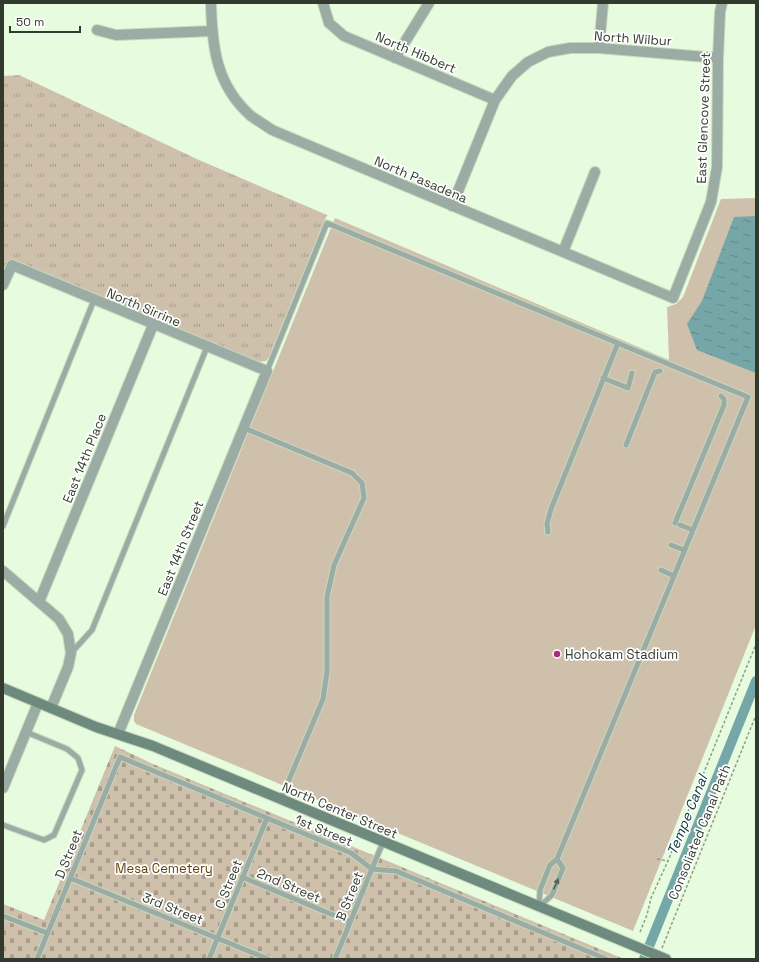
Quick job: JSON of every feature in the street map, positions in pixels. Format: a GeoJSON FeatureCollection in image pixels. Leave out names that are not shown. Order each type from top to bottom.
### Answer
{"type":"FeatureCollection","features":[{"type":"Feature","properties":{"kind":"street","name":"North Pasadena"},"geometry":{"type":"LineString","coordinates":[[212,3],[212,31],[217,62],[227,86],[251,116],[272,130],[673,298]]}},
{"type":"Feature","properties":{"kind":"street","name":"North Hibbert"},"geometry":{"type":"LineString","coordinates":[[323,3],[329,23],[344,36],[495,100]]}},
{"type":"Feature","properties":{"kind":"street"},"geometry":{"type":"LineString","coordinates":[[395,58],[429,3]]}},
{"type":"Feature","properties":{"kind":"street"},"geometry":{"type":"LineString","coordinates":[[599,48],[603,3]]}},
{"type":"Feature","properties":{"kind":"street","name":"East Glencove Street"},"geometry":{"type":"LineString","coordinates":[[673,298],[711,202],[716,167],[718,58],[722,3]]}},
{"type":"Feature","properties":{"kind":"street"},"geometry":{"type":"LineString","coordinates":[[96,30],[116,34],[212,31]]}},
{"type":"Feature","properties":{"kind":"street","name":"North Wilbur"},"geometry":{"type":"LineString","coordinates":[[452,206],[495,100],[512,76],[528,62],[548,52],[570,48],[599,48],[718,58]]}},
{"type":"Feature","properties":{"kind":"street"},"geometry":{"type":"LineString","coordinates":[[563,252],[595,172]]}},
{"type":"Feature","properties":{"kind":"street","name":"North Sirrine"},"geometry":{"type":"LineString","coordinates":[[3,286],[12,265],[267,372]]}},
{"type":"Feature","properties":{"kind":"street","name":"East 14th Place"},"geometry":{"type":"LineString","coordinates":[[39,602],[153,324]]}},
{"type":"Feature","properties":{"kind":"street","name":"East 14th Street"},"geometry":{"type":"LineString","coordinates":[[118,734],[267,372]]}},
{"type":"Feature","properties":{"kind":"street"},"geometry":{"type":"LineString","coordinates":[[3,571],[58,619],[68,634],[71,653],[68,667],[51,708]]}},
{"type":"Feature","properties":{"kind":"street","name":"North Center Street"},"geometry":{"type":"LineString","coordinates":[[3,688],[96,727],[153,746],[662,958]]}},
{"type":"Feature","properties":{"kind":"street"},"geometry":{"type":"LineString","coordinates":[[3,788],[38,703]]}},
{"type":"Feature","properties":{"kind":"lane"},"geometry":{"type":"LineString","coordinates":[[267,372],[327,223],[748,397],[556,859],[550,865],[540,890],[539,907]]}},
{"type":"Feature","properties":{"kind":"lane"},"geometry":{"type":"LineString","coordinates":[[3,526],[94,300]]}},
{"type":"Feature","properties":{"kind":"lane"},"geometry":{"type":"LineString","coordinates":[[548,532],[547,524],[551,509],[618,343]]}},
{"type":"Feature","properties":{"kind":"lane"},"geometry":{"type":"LineString","coordinates":[[71,653],[92,630],[207,347]]}},
{"type":"Feature","properties":{"kind":"lane"},"geometry":{"type":"LineString","coordinates":[[626,445],[655,372],[660,371]]}},
{"type":"Feature","properties":{"kind":"lane"},"geometry":{"type":"LineString","coordinates":[[603,378],[628,388],[632,373]]}},
{"type":"Feature","properties":{"kind":"lane"},"geometry":{"type":"LineString","coordinates":[[693,530],[678,524],[724,405],[724,398],[721,396]]}},
{"type":"Feature","properties":{"kind":"lane"},"geometry":{"type":"LineString","coordinates":[[244,428],[352,473],[362,483],[364,498],[334,565],[327,597],[327,672],[323,699],[281,799]]}},
{"type":"Feature","properties":{"kind":"lane"},"geometry":{"type":"LineString","coordinates":[[671,545],[684,550]]}},
{"type":"Feature","properties":{"kind":"lane"},"geometry":{"type":"LineString","coordinates":[[661,570],[674,576]]}},
{"type":"Feature","properties":{"kind":"lane"},"geometry":{"type":"LineString","coordinates":[[3,825],[44,840],[54,835],[82,770],[78,758],[67,749],[26,732]]}},
{"type":"Feature","properties":{"kind":"lane","name":"1st Street"},"geometry":{"type":"LineString","coordinates":[[120,757],[350,853],[372,869],[396,872],[606,959]]}},
{"type":"Feature","properties":{"kind":"lane","name":"D Street"},"geometry":{"type":"LineString","coordinates":[[37,959],[120,757]]}},
{"type":"Feature","properties":{"kind":"lane","name":"C Street"},"geometry":{"type":"LineString","coordinates":[[209,959],[267,818]]}},
{"type":"Feature","properties":{"kind":"lane","name":"B Street"},"geometry":{"type":"LineString","coordinates":[[335,959],[383,842]]}},
{"type":"Feature","properties":{"kind":"lane"},"geometry":{"type":"LineString","coordinates":[[539,907],[552,895],[563,868],[556,859]]}},
{"type":"Feature","properties":{"kind":"lane","name":"2nd Street"},"geometry":{"type":"LineString","coordinates":[[242,877],[350,922]]}},
{"type":"Feature","properties":{"kind":"lane","name":"3rd Street"},"geometry":{"type":"LineString","coordinates":[[70,878],[268,959]]}},
{"type":"Feature","properties":{"kind":"lane"},"geometry":{"type":"LineString","coordinates":[[3,916],[48,933]]}},
{"type":"Feature","properties":{"kind":"path"},"geometry":{"type":"LineString","coordinates":[[640,932],[647,915],[651,898],[668,861],[756,644]]}},
{"type":"Feature","properties":{"kind":"path","name":"Consoliated Canal Path"},"geometry":{"type":"LineString","coordinates":[[662,958],[756,715]]}},
{"type":"Feature","properties":{"kind":"path"},"geometry":{"type":"LineString","coordinates":[[657,859],[668,861]]}},
{"type":"Feature","properties":{"kind":"green space"},"geometry":{"type":"Polygon","coordinates":[[[19,75],[199,160],[327,215],[269,357],[266,361],[257,362],[20,263],[10,263],[3,269],[3,76],[19,75]]]}},
{"type":"Feature","properties":{"kind":"green space"},"geometry":{"type":"Polygon","coordinates":[[[756,198],[756,625],[633,931],[136,724],[134,721],[134,715],[335,218],[669,360],[667,307],[676,304],[683,297],[721,199],[756,198]]]}},
{"type":"Feature","properties":{"kind":"green space","name":"Mesa Cemetery"},"geometry":{"type":"Polygon","coordinates":[[[115,746],[153,764],[624,959],[3,959],[3,904],[44,920],[115,746]]]}},
{"type":"Feature","properties":{"kind":"water"},"geometry":{"type":"Polygon","coordinates":[[[756,216],[756,373],[697,350],[687,324],[702,301],[734,217],[756,216]]]}},
{"type":"Feature","properties":{"kind":"waterway","name":"Tempe Canal"},"geometry":{"type":"LineString","coordinates":[[644,959],[756,681]]}},
{"type":"Feature","properties":{"kind":"place","name":"Hohokam Stadium"},"geometry":{"type":"Point","coordinates":[557,654]}}]}
